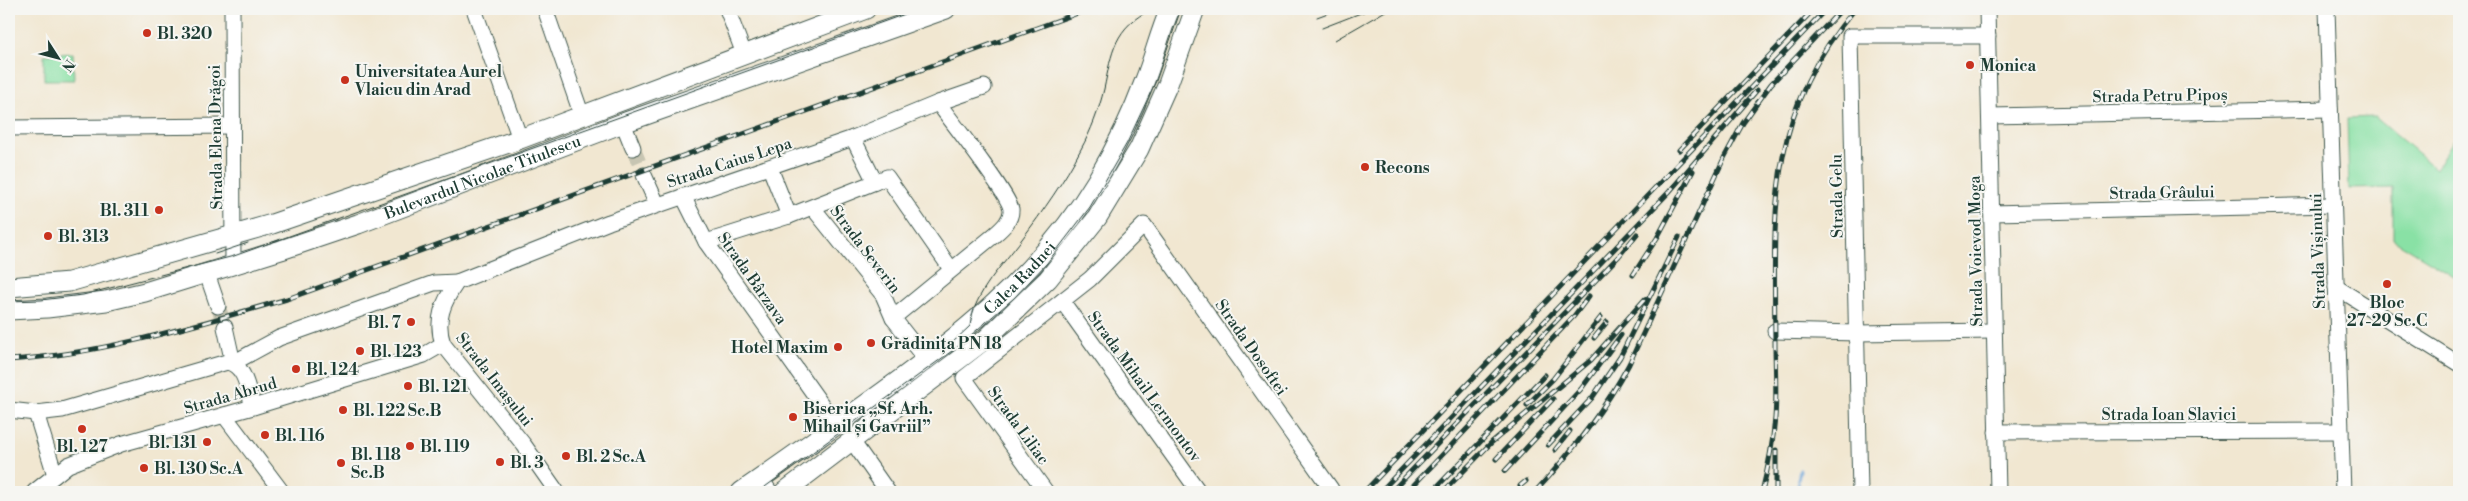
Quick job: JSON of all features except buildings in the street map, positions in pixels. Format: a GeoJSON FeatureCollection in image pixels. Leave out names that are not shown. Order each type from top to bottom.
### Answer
{"type":"FeatureCollection","features":[{"type":"Feature","properties":{"kind":"main road","name":"Bulevardul Nicolae Titulescu"},"geometry":{"type":"LineString","coordinates":[[9,287],[69,282],[234,236],[520,139],[866,9]]}},
{"type":"Feature","properties":{"kind":"main road","name":"Calea Radnei"},"geometry":{"type":"LineString","coordinates":[[741,492],[765,486],[836,425],[926,360],[982,316],[1031,270],[1077,211],[1121,137],[1145,80],[1170,9]]}},
{"type":"Feature","properties":{"kind":"main road","name":"Calea Radnei"},"geometry":{"type":"LineString","coordinates":[[784,492],[986,339],[1037,291],[1097,218],[1139,149],[1168,84],[1194,9]]}},
{"type":"Feature","properties":{"kind":"main road","name":"Bulevardul Nicolae Titulescu"},"geometry":{"type":"LineString","coordinates":[[9,310],[47,308],[106,301],[207,274],[358,224],[623,123],[921,13],[942,10]]}},
{"type":"Feature","properties":{"kind":"street","name":"Strada Elena Drăgoi"},"geometry":{"type":"LineString","coordinates":[[232,9],[233,265]]}},
{"type":"Feature","properties":{"kind":"street"},"geometry":{"type":"LineString","coordinates":[[474,9],[520,139]]}},
{"type":"Feature","properties":{"kind":"street"},"geometry":{"type":"LineString","coordinates":[[545,9],[582,116]]}},
{"type":"Feature","properties":{"kind":"street"},"geometry":{"type":"LineString","coordinates":[[727,9],[744,54]]}},
{"type":"Feature","properties":{"kind":"street","name":"Strada Voievod Moga"},"geometry":{"type":"LineString","coordinates":[[1987,9],[1998,492]]}},
{"type":"Feature","properties":{"kind":"street","name":"Strada Vișinului"},"geometry":{"type":"LineString","coordinates":[[2327,9],[2343,492]]}},
{"type":"Feature","properties":{"kind":"street","name":"Strada Gelu"},"geometry":{"type":"LineString","coordinates":[[1860,492],[1850,36],[1988,36]]}},
{"type":"Feature","properties":{"kind":"street","name":"Strada Caius Lepa"},"geometry":{"type":"LineString","coordinates":[[457,282],[656,204],[770,168],[853,138],[938,103],[984,88]]}},
{"type":"Feature","properties":{"kind":"street"},"geometry":{"type":"LineString","coordinates":[[893,318],[1005,225],[1010,216],[1011,208],[1002,192],[938,103]]}},
{"type":"Feature","properties":{"kind":"street","name":"Strada Petru Pipoș"},"geometry":{"type":"LineString","coordinates":[[1990,116],[2330,109]]}},
{"type":"Feature","properties":{"kind":"street"},"geometry":{"type":"LineString","coordinates":[[623,123],[633,148]]}},
{"type":"Feature","properties":{"kind":"street"},"geometry":{"type":"LineString","coordinates":[[9,128],[232,126]]}},
{"type":"Feature","properties":{"kind":"street"},"geometry":{"type":"LineString","coordinates":[[853,138],[874,180],[887,177],[951,269]]}},
{"type":"Feature","properties":{"kind":"street"},"geometry":{"type":"LineString","coordinates":[[770,168],[789,216]]}},
{"type":"Feature","properties":{"kind":"street"},"geometry":{"type":"LineString","coordinates":[[644,175],[656,204]]}},
{"type":"Feature","properties":{"kind":"street","name":"Strada Severin"},"geometry":{"type":"LineString","coordinates":[[706,242],[813,208],[874,180]]}},
{"type":"Feature","properties":{"kind":"street","name":"Strada Bârzava"},"geometry":{"type":"LineString","coordinates":[[683,196],[706,242],[836,425]]}},
{"type":"Feature","properties":{"kind":"street","name":"Strada Grâului"},"geometry":{"type":"LineString","coordinates":[[1992,213],[2333,205]]}},
{"type":"Feature","properties":{"kind":"street","name":"Strada Severin"},"geometry":{"type":"LineString","coordinates":[[813,208],[883,295],[893,318],[926,360]]}},
{"type":"Feature","properties":{"kind":"street","name":"Strada Dosoftei"},"geometry":{"type":"LineString","coordinates":[[1062,301],[1116,255],[1144,225],[1330,491]]}},
{"type":"Feature","properties":{"kind":"street"},"geometry":{"type":"LineString","coordinates":[[207,274],[218,306]]}},
{"type":"Feature","properties":{"kind":"street"},"geometry":{"type":"LineString","coordinates":[[9,410],[36,413],[62,410],[219,363],[233,363],[279,338],[434,283],[457,282]]}},
{"type":"Feature","properties":{"kind":"street","name":"Strada Imașului"},"geometry":{"type":"LineString","coordinates":[[457,282],[446,298],[441,311],[438,327],[443,344],[524,446],[556,492]]}},
{"type":"Feature","properties":{"kind":"street"},"geometry":{"type":"LineString","coordinates":[[2336,287],[2459,364]]}},
{"type":"Feature","properties":{"kind":"street","name":"Strada Liliac"},"geometry":{"type":"LineString","coordinates":[[1046,492],[964,378],[1062,301]]}},
{"type":"Feature","properties":{"kind":"street","name":"Strada Mihail Lermontov"},"geometry":{"type":"LineString","coordinates":[[1062,301],[1199,492]]}},
{"type":"Feature","properties":{"kind":"street"},"geometry":{"type":"LineString","coordinates":[[225,328],[233,363],[241,370],[253,408]]}},
{"type":"Feature","properties":{"kind":"street"},"geometry":{"type":"LineString","coordinates":[[1775,331],[1857,333],[1993,331]]}},
{"type":"Feature","properties":{"kind":"street","name":"Strada Abrud"},"geometry":{"type":"LineString","coordinates":[[34,492],[68,465],[94,453],[253,408],[424,355],[443,344]]}},
{"type":"Feature","properties":{"kind":"street"},"geometry":{"type":"LineString","coordinates":[[36,413],[55,476]]}},
{"type":"Feature","properties":{"kind":"street"},"geometry":{"type":"LineString","coordinates":[[224,415],[282,492]]}},
{"type":"Feature","properties":{"kind":"street","name":"Strada Ioan Slavici"},"geometry":{"type":"LineString","coordinates":[[1996,432],[2341,431]]}},
{"type":"Feature","properties":{"kind":"street"},"geometry":{"type":"LineString","coordinates":[[852,441],[888,492]]}},
{"type":"Feature","properties":{"kind":"green space"},"geometry":{"type":"Polygon","coordinates":[[[73,53],[74,80],[44,80],[44,55],[73,53]]]}},
{"type":"Feature","properties":{"kind":"green space"},"geometry":{"type":"Polygon","coordinates":[[[2375,117],[2436,169],[2459,131],[2459,279],[2393,239],[2393,188],[2349,189],[2347,118],[2375,117]]]}},
{"type":"Feature","properties":{"kind":"waterway"},"geometry":{"type":"LineString","coordinates":[[1796,492],[1800,470]]}},
{"type":"Feature","properties":{"kind":"tunnel"},"geometry":{"type":"LineString","coordinates":[[633,148],[644,175]]}},
{"type":"Feature","properties":{"kind":"tunnel"},"geometry":{"type":"LineString","coordinates":[[218,306],[225,327]]}},
{"type":"Feature","properties":{"kind":"tram line"},"geometry":{"type":"LineString","coordinates":[[9,301],[41,300],[83,295],[234,256],[919,9]]}},
{"type":"Feature","properties":{"kind":"tram line"},"geometry":{"type":"LineString","coordinates":[[952,343],[970,326],[977,302],[983,290],[1046,206],[1075,161],[1094,120],[1102,97],[1113,52],[1122,32],[1139,16],[1152,9]]}},
{"type":"Feature","properties":{"kind":"tram line"},"geometry":{"type":"LineString","coordinates":[[758,492],[956,348],[1014,298],[1047,263],[1090,207],[1127,143],[1156,81],[1181,9]]}},
{"type":"Feature","properties":{"kind":"tram line"},"geometry":{"type":"LineString","coordinates":[[1317,17],[1339,9]]}},
{"type":"Feature","properties":{"kind":"tram line"},"geometry":{"type":"LineString","coordinates":[[1322,28],[1371,9]]}},
{"type":"Feature","properties":{"kind":"tram line"},"geometry":{"type":"LineString","coordinates":[[1335,40],[1389,9]]}},
{"type":"Feature","properties":{"kind":"tram line"},"geometry":{"type":"LineString","coordinates":[[215,254],[248,243]]}},
{"type":"Feature","properties":{"kind":"railway"},"geometry":{"type":"LineString","coordinates":[[9,360],[80,352],[115,345],[287,299],[1089,9]]}},
{"type":"Feature","properties":{"kind":"railway"},"geometry":{"type":"LineString","coordinates":[[1679,150],[1814,9]]}},
{"type":"Feature","properties":{"kind":"railway"},"geometry":{"type":"LineString","coordinates":[[1364,492],[1826,9]]}},
{"type":"Feature","properties":{"kind":"railway"},"geometry":{"type":"LineString","coordinates":[[1535,492],[1586,431],[1609,398],[1629,364],[1724,158],[1743,123],[1771,84],[1842,9]]}},
{"type":"Feature","properties":{"kind":"railway"},"geometry":{"type":"LineString","coordinates":[[1762,492],[1772,446],[1776,409],[1775,250],[1776,207],[1781,166],[1790,126],[1805,87],[1826,48],[1855,9]]}},
{"type":"Feature","properties":{"kind":"railway"},"geometry":{"type":"LineString","coordinates":[[1380,492],[1669,192],[1757,90]]}},
{"type":"Feature","properties":{"kind":"railway"},"geometry":{"type":"LineString","coordinates":[[1633,275],[1657,238],[1693,171]]}},
{"type":"Feature","properties":{"kind":"railway"},"geometry":{"type":"LineString","coordinates":[[1391,492],[1619,256],[1637,234]]}},
{"type":"Feature","properties":{"kind":"railway"},"geometry":{"type":"LineString","coordinates":[[1548,445],[1592,398],[1620,357],[1679,237]]}},
{"type":"Feature","properties":{"kind":"railway"},"geometry":{"type":"LineString","coordinates":[[1407,492],[1574,316],[1589,296]]}},
{"type":"Feature","properties":{"kind":"railway"},"geometry":{"type":"LineString","coordinates":[[1443,492],[1492,442],[1591,360],[1645,299]]}},
{"type":"Feature","properties":{"kind":"railway"},"geometry":{"type":"LineString","coordinates":[[1527,405],[1553,379],[1601,317]]}},
{"type":"Feature","properties":{"kind":"railway"},"geometry":{"type":"LineString","coordinates":[[1594,338],[1607,322]]}},
{"type":"Feature","properties":{"kind":"railway"},"geometry":{"type":"LineString","coordinates":[[1505,471],[1581,389],[1621,335]]}},
{"type":"Feature","properties":{"kind":"railway"},"geometry":{"type":"LineString","coordinates":[[1432,492],[1545,375]]}},
{"type":"Feature","properties":{"kind":"railway"},"geometry":{"type":"LineString","coordinates":[[1496,459],[1553,399]]}},
{"type":"Feature","properties":{"kind":"railway"},"geometry":{"type":"LineString","coordinates":[[1555,450],[1570,431]]}},
{"type":"Feature","properties":{"kind":"railway"},"geometry":{"type":"LineString","coordinates":[[1776,450],[1776,492]]}},
{"type":"Feature","properties":{"kind":"railway"},"geometry":{"type":"LineString","coordinates":[[1520,486],[1526,481]]}},
{"type":"Feature","properties":{"kind":"place","name":"Bl. 320"},"geometry":{"type":"Point","coordinates":[147,33]}},
{"type":"Feature","properties":{"kind":"place","name":"Monica"},"geometry":{"type":"Point","coordinates":[1970,65]}},
{"type":"Feature","properties":{"kind":"place","name":"Universitatea Aurel Vlaicu din Arad"},"geometry":{"type":"Point","coordinates":[345,80]}},
{"type":"Feature","properties":{"kind":"place","name":"Recons"},"geometry":{"type":"Point","coordinates":[1365,167]}},
{"type":"Feature","properties":{"kind":"place","name":"Bl. 311"},"geometry":{"type":"Point","coordinates":[159,210]}},
{"type":"Feature","properties":{"kind":"place","name":"Bl. 313"},"geometry":{"type":"Point","coordinates":[48,236]}},
{"type":"Feature","properties":{"kind":"place","name":"Bloc 27-29 Sc.C"},"geometry":{"type":"Point","coordinates":[2387,284]}},
{"type":"Feature","properties":{"kind":"place","name":"Bl. 7"},"geometry":{"type":"Point","coordinates":[411,322]}},
{"type":"Feature","properties":{"kind":"place","name":"Grădinița PN 18"},"geometry":{"type":"Point","coordinates":[871,343]}},
{"type":"Feature","properties":{"kind":"place","name":"Hotel Maxim"},"geometry":{"type":"Point","coordinates":[838,347]}},
{"type":"Feature","properties":{"kind":"place","name":"Bl. 123"},"geometry":{"type":"Point","coordinates":[360,351]}},
{"type":"Feature","properties":{"kind":"place","name":"Bl. 124"},"geometry":{"type":"Point","coordinates":[296,369]}},
{"type":"Feature","properties":{"kind":"place","name":"Bl. 121"},"geometry":{"type":"Point","coordinates":[408,386]}},
{"type":"Feature","properties":{"kind":"place","name":"Bl. 122 Sc.B"},"geometry":{"type":"Point","coordinates":[343,410]}},
{"type":"Feature","properties":{"kind":"place","name":"Biserica „Sf. Arh. Mihail și Gavriil”"},"geometry":{"type":"Point","coordinates":[793,417]}},
{"type":"Feature","properties":{"kind":"place","name":"Bl. 127"},"geometry":{"type":"Point","coordinates":[82,429]}},
{"type":"Feature","properties":{"kind":"place","name":"Bl. 116"},"geometry":{"type":"Point","coordinates":[265,435]}},
{"type":"Feature","properties":{"kind":"place","name":"Bl. 131"},"geometry":{"type":"Point","coordinates":[207,442]}},
{"type":"Feature","properties":{"kind":"place","name":"Bl. 119"},"geometry":{"type":"Point","coordinates":[410,446]}},
{"type":"Feature","properties":{"kind":"place","name":"Bl. 2 Sc.A"},"geometry":{"type":"Point","coordinates":[566,456]}},
{"type":"Feature","properties":{"kind":"place","name":"Bl. 3"},"geometry":{"type":"Point","coordinates":[500,462]}},
{"type":"Feature","properties":{"kind":"place","name":"Bl. 118 Sc.B"},"geometry":{"type":"Point","coordinates":[341,463]}},
{"type":"Feature","properties":{"kind":"place","name":"Bl. 130 Sc.A"},"geometry":{"type":"Point","coordinates":[144,468]}}]}
